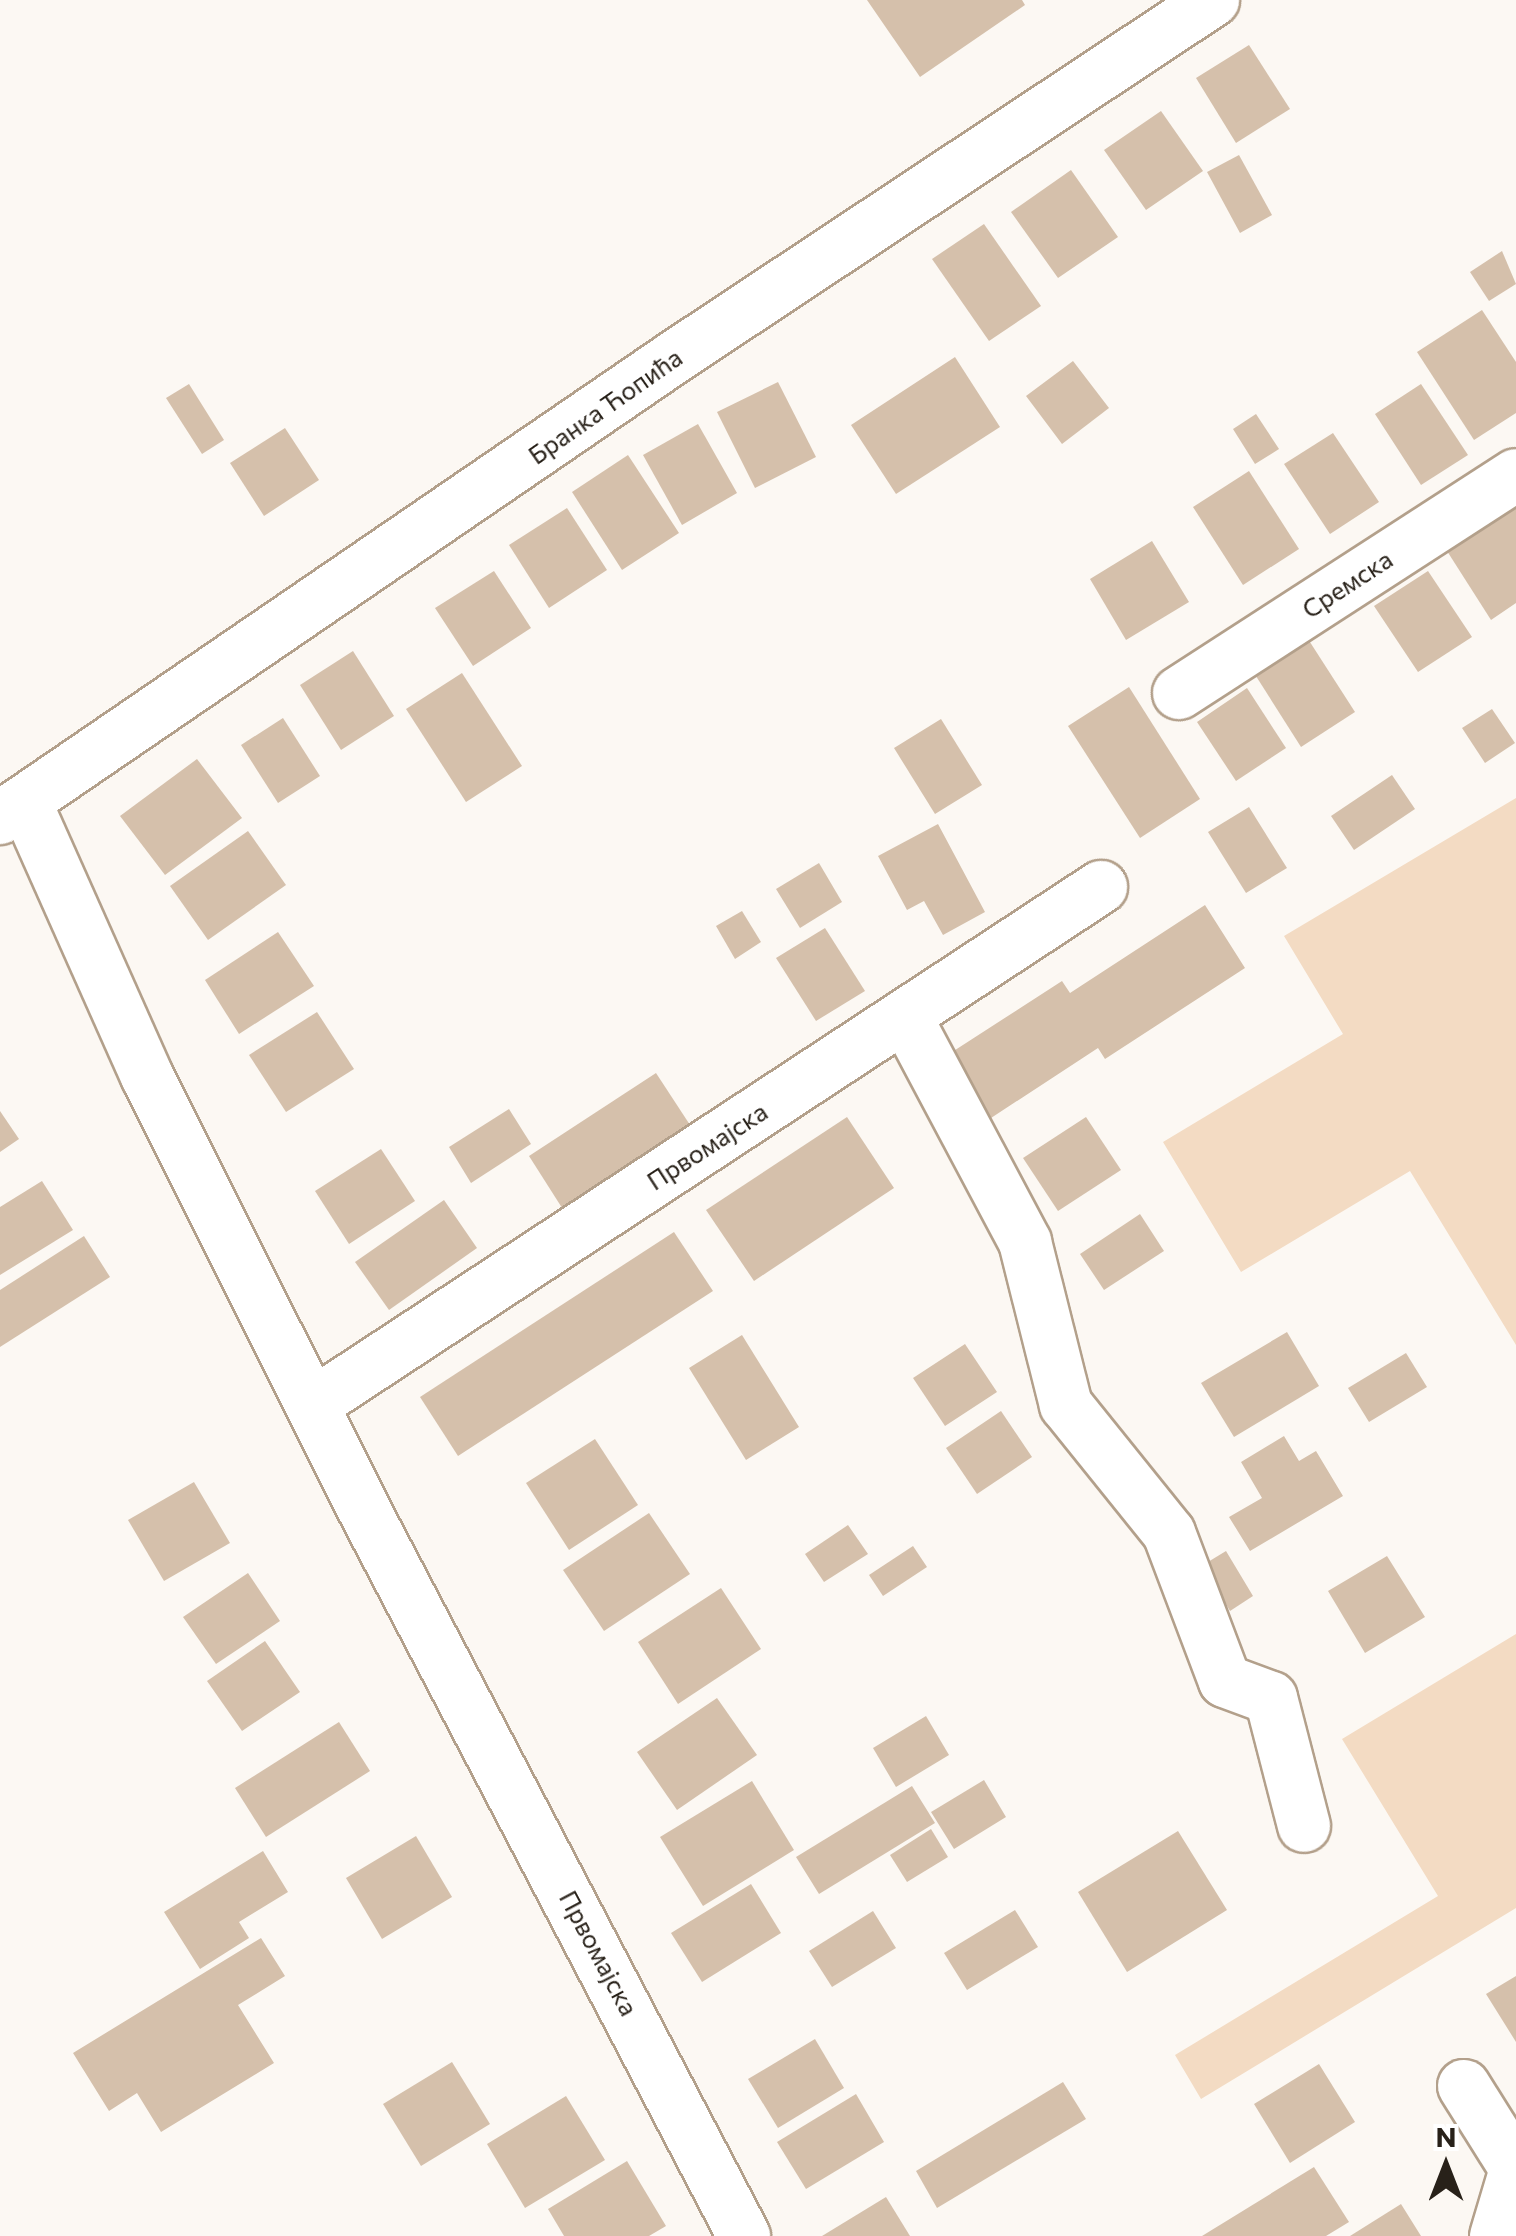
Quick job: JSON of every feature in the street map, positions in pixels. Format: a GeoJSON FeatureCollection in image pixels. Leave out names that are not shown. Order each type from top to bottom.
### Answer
{"type":"FeatureCollection","features":[{"type":"Feature","properties":{"kind":"street","name":"Бранка Ћопића"},"geometry":{"type":"LineString","coordinates":[[12,810],[1213,0]]}},
{"type":"Feature","properties":{"kind":"street","name":"Сремска"},"geometry":{"type":"LineString","coordinates":[[1179,693],[1516,475]]}},
{"type":"Feature","properties":{"kind":"street","name":"Првомајска"},"geometry":{"type":"LineString","coordinates":[[12,810],[312,1404],[744,2236]]}},
{"type":"Feature","properties":{"kind":"street","name":"Првомајска"},"geometry":{"type":"LineString","coordinates":[[312,1404],[1102,887]]}},
{"type":"Feature","properties":{"kind":"street"},"geometry":{"type":"LineString","coordinates":[[905,1016],[1025,1242],[1066,1405],[1169,1534],[1225,1681],[1271,1698],[1304,1826]]}},
{"type":"Feature","properties":{"kind":"street"},"geometry":{"type":"LineString","coordinates":[[1464,2086],[1516,2169],[1496,2236]]}},
{"type":"Feature","properties":{"kind":"shaded area"},"geometry":{"type":"Polygon","coordinates":[[[1516,798],[1516,1345],[1410,1171],[1241,1272],[1163,1142],[1343,1034],[1284,936],[1516,798]]]}},
{"type":"Feature","properties":{"kind":"shaded area"},"geometry":{"type":"Polygon","coordinates":[[[1516,1634],[1516,1908],[1201,2099],[1175,2055],[1438,1896],[1342,1739],[1516,1634]]]}},
{"type":"Feature","properties":{"kind":"building"},"geometry":{"type":"Polygon","coordinates":[[[867,0],[1022,0],[1025,5],[920,77],[867,0]]]}},
{"type":"Feature","properties":{"kind":"building"},"geometry":{"type":"Polygon","coordinates":[[[1249,45],[1290,109],[1236,143],[1196,78],[1249,45]]]}},
{"type":"Feature","properties":{"kind":"building"},"geometry":{"type":"Polygon","coordinates":[[[1161,111],[1203,171],[1146,210],[1104,150],[1161,111]]]}},
{"type":"Feature","properties":{"kind":"building"},"geometry":{"type":"Polygon","coordinates":[[[1239,155],[1272,215],[1240,233],[1207,172],[1239,155]]]}},
{"type":"Feature","properties":{"kind":"building"},"geometry":{"type":"Polygon","coordinates":[[[1071,170],[1118,237],[1058,278],[1011,212],[1071,170]]]}},
{"type":"Feature","properties":{"kind":"building"},"geometry":{"type":"Polygon","coordinates":[[[984,224],[1041,306],[989,341],[932,259],[984,224]]]}},
{"type":"Feature","properties":{"kind":"building"},"geometry":{"type":"Polygon","coordinates":[[[1502,251],[1516,284],[1489,301],[1470,272],[1502,251]]]}},
{"type":"Feature","properties":{"kind":"building"},"geometry":{"type":"Polygon","coordinates":[[[1482,310],[1516,362],[1516,413],[1474,440],[1417,352],[1482,310]]]}},
{"type":"Feature","properties":{"kind":"building"},"geometry":{"type":"Polygon","coordinates":[[[955,357],[1000,427],[896,494],[851,425],[955,357]]]}},
{"type":"Feature","properties":{"kind":"building"},"geometry":{"type":"Polygon","coordinates":[[[1073,361],[1109,408],[1062,444],[1026,396],[1073,361]]]}},
{"type":"Feature","properties":{"kind":"building"},"geometry":{"type":"Polygon","coordinates":[[[778,382],[816,457],[755,488],[717,412],[778,382]]]}},
{"type":"Feature","properties":{"kind":"building"},"geometry":{"type":"Polygon","coordinates":[[[189,384],[224,440],[202,454],[166,398],[189,384]]]}},
{"type":"Feature","properties":{"kind":"building"},"geometry":{"type":"Polygon","coordinates":[[[1421,384],[1468,455],[1421,485],[1375,414],[1421,384]]]}},
{"type":"Feature","properties":{"kind":"building"},"geometry":{"type":"Polygon","coordinates":[[[1256,414],[1279,449],[1255,464],[1233,429],[1256,414]]]}},
{"type":"Feature","properties":{"kind":"building"},"geometry":{"type":"Polygon","coordinates":[[[698,424],[737,493],[682,525],[643,455],[698,424]]]}},
{"type":"Feature","properties":{"kind":"building"},"geometry":{"type":"Polygon","coordinates":[[[285,428],[319,480],[264,516],[230,463],[285,428]]]}},
{"type":"Feature","properties":{"kind":"building"},"geometry":{"type":"Polygon","coordinates":[[[1333,433],[1379,502],[1330,534],[1284,464],[1333,433]]]}},
{"type":"Feature","properties":{"kind":"building"},"geometry":{"type":"Polygon","coordinates":[[[628,455],[679,533],[622,570],[572,492],[628,455]]]}},
{"type":"Feature","properties":{"kind":"building"},"geometry":{"type":"Polygon","coordinates":[[[1249,471],[1299,549],[1243,585],[1193,507],[1249,471]]]}},
{"type":"Feature","properties":{"kind":"building"},"geometry":{"type":"Polygon","coordinates":[[[1516,507],[1516,603],[1491,620],[1447,551],[1516,507]]]}},
{"type":"Feature","properties":{"kind":"building"},"geometry":{"type":"Polygon","coordinates":[[[567,508],[607,570],[549,608],[509,545],[567,508]]]}},
{"type":"Feature","properties":{"kind":"building"},"geometry":{"type":"Polygon","coordinates":[[[1152,541],[1189,602],[1126,640],[1090,579],[1152,541]]]}},
{"type":"Feature","properties":{"kind":"building"},"geometry":{"type":"Polygon","coordinates":[[[494,571],[531,628],[473,666],[435,608],[494,571]]]}},
{"type":"Feature","properties":{"kind":"building"},"geometry":{"type":"Polygon","coordinates":[[[1428,571],[1472,637],[1418,672],[1374,606],[1428,571]]]}},
{"type":"Feature","properties":{"kind":"building"},"geometry":{"type":"Polygon","coordinates":[[[1308,639],[1355,712],[1301,747],[1254,673],[1308,639]]]}},
{"type":"Feature","properties":{"kind":"building"},"geometry":{"type":"Polygon","coordinates":[[[353,651],[394,716],[341,750],[300,685],[353,651]]]}},
{"type":"Feature","properties":{"kind":"building"},"geometry":{"type":"Polygon","coordinates":[[[462,673],[522,766],[466,802],[406,709],[462,673]]]}},
{"type":"Feature","properties":{"kind":"building"},"geometry":{"type":"Polygon","coordinates":[[[1129,687],[1200,799],[1140,838],[1068,726],[1129,687]]]}},
{"type":"Feature","properties":{"kind":"building"},"geometry":{"type":"Polygon","coordinates":[[[1247,688],[1286,748],[1236,781],[1197,722],[1247,688]]]}},
{"type":"Feature","properties":{"kind":"building"},"geometry":{"type":"Polygon","coordinates":[[[1492,709],[1515,743],[1485,763],[1462,728],[1492,709]]]}},
{"type":"Feature","properties":{"kind":"building"},"geometry":{"type":"Polygon","coordinates":[[[283,718],[320,776],[278,803],[241,745],[283,718]]]}},
{"type":"Feature","properties":{"kind":"building"},"geometry":{"type":"Polygon","coordinates":[[[941,719],[982,785],[935,814],[894,748],[941,719]]]}},
{"type":"Feature","properties":{"kind":"building"},"geometry":{"type":"Polygon","coordinates":[[[197,759],[242,818],[165,875],[120,816],[197,759]]]}},
{"type":"Feature","properties":{"kind":"building"},"geometry":{"type":"Polygon","coordinates":[[[1392,775],[1415,809],[1354,850],[1331,816],[1392,775]]]}},
{"type":"Feature","properties":{"kind":"building"},"geometry":{"type":"Polygon","coordinates":[[[1249,807],[1287,868],[1246,893],[1208,832],[1249,807]]]}},
{"type":"Feature","properties":{"kind":"building"},"geometry":{"type":"Polygon","coordinates":[[[938,824],[985,912],[943,935],[924,901],[907,910],[878,856],[938,824]]]}},
{"type":"Feature","properties":{"kind":"building"},"geometry":{"type":"Polygon","coordinates":[[[248,831],[286,885],[208,940],[170,886],[248,831]]]}},
{"type":"Feature","properties":{"kind":"building"},"geometry":{"type":"Polygon","coordinates":[[[819,863],[842,902],[800,928],[776,889],[819,863]]]}},
{"type":"Feature","properties":{"kind":"building"},"geometry":{"type":"Polygon","coordinates":[[[1205,905],[1245,968],[1105,1059],[1098,1048],[991,1118],[949,1054],[1062,981],[1070,993],[1205,905]]]}},
{"type":"Feature","properties":{"kind":"building"},"geometry":{"type":"Polygon","coordinates":[[[742,911],[761,942],[735,959],[716,926],[742,911]]]}},
{"type":"Feature","properties":{"kind":"building"},"geometry":{"type":"Polygon","coordinates":[[[825,928],[865,991],[816,1021],[776,958],[825,928]]]}},
{"type":"Feature","properties":{"kind":"building"},"geometry":{"type":"Polygon","coordinates":[[[278,932],[314,986],[239,1034],[205,980],[278,932]]]}},
{"type":"Feature","properties":{"kind":"building"},"geometry":{"type":"Polygon","coordinates":[[[317,1012],[354,1069],[286,1112],[249,1055],[317,1012]]]}},
{"type":"Feature","properties":{"kind":"building"},"geometry":{"type":"Polygon","coordinates":[[[656,1073],[692,1128],[564,1211],[529,1156],[656,1073]]]}},
{"type":"Feature","properties":{"kind":"building"},"geometry":{"type":"Polygon","coordinates":[[[509,1109],[531,1144],[471,1183],[449,1147],[509,1109]]]}},
{"type":"Feature","properties":{"kind":"building"},"geometry":{"type":"Polygon","coordinates":[[[0,1111],[19,1139],[0,1152],[0,1111]]]}},
{"type":"Feature","properties":{"kind":"building"},"geometry":{"type":"Polygon","coordinates":[[[847,1117],[894,1188],[754,1281],[706,1210],[847,1117]]]}},
{"type":"Feature","properties":{"kind":"building"},"geometry":{"type":"Polygon","coordinates":[[[1086,1117],[1121,1170],[1058,1211],[1023,1158],[1086,1117]]]}},
{"type":"Feature","properties":{"kind":"building"},"geometry":{"type":"Polygon","coordinates":[[[381,1149],[415,1201],[349,1244],[315,1191],[381,1149]]]}},
{"type":"Feature","properties":{"kind":"building"},"geometry":{"type":"Polygon","coordinates":[[[42,1181],[73,1230],[0,1275],[0,1207],[42,1181]]]}},
{"type":"Feature","properties":{"kind":"building"},"geometry":{"type":"Polygon","coordinates":[[[444,1200],[477,1248],[389,1310],[355,1262],[444,1200]]]}},
{"type":"Feature","properties":{"kind":"building"},"geometry":{"type":"Polygon","coordinates":[[[1140,1214],[1164,1251],[1104,1290],[1080,1254],[1140,1214]]]}},
{"type":"Feature","properties":{"kind":"building"},"geometry":{"type":"Polygon","coordinates":[[[674,1232],[713,1291],[458,1456],[420,1397],[674,1232]]]}},
{"type":"Feature","properties":{"kind":"building"},"geometry":{"type":"Polygon","coordinates":[[[84,1236],[110,1277],[0,1347],[0,1290],[84,1236]]]}},
{"type":"Feature","properties":{"kind":"building"},"geometry":{"type":"Polygon","coordinates":[[[1287,1332],[1319,1386],[1234,1437],[1201,1383],[1287,1332]]]}},
{"type":"Feature","properties":{"kind":"building"},"geometry":{"type":"Polygon","coordinates":[[[742,1335],[799,1427],[746,1460],[689,1368],[742,1335]]]}},
{"type":"Feature","properties":{"kind":"building"},"geometry":{"type":"Polygon","coordinates":[[[965,1344],[997,1392],[945,1426],[913,1378],[965,1344]]]}},
{"type":"Feature","properties":{"kind":"building"},"geometry":{"type":"Polygon","coordinates":[[[1406,1353],[1427,1387],[1369,1422],[1348,1388],[1406,1353]]]}},
{"type":"Feature","properties":{"kind":"building"},"geometry":{"type":"Polygon","coordinates":[[[1001,1411],[1032,1457],[977,1494],[946,1448],[1001,1411]]]}},
{"type":"Feature","properties":{"kind":"building"},"geometry":{"type":"Polygon","coordinates":[[[1284,1436],[1299,1461],[1316,1451],[1343,1496],[1250,1551],[1229,1517],[1262,1498],[1241,1462],[1284,1436]]]}},
{"type":"Feature","properties":{"kind":"building"},"geometry":{"type":"Polygon","coordinates":[[[595,1439],[638,1505],[569,1550],[526,1483],[595,1439]]]}},
{"type":"Feature","properties":{"kind":"building"},"geometry":{"type":"Polygon","coordinates":[[[194,1482],[230,1543],[164,1581],[128,1520],[194,1482]]]}},
{"type":"Feature","properties":{"kind":"building"},"geometry":{"type":"Polygon","coordinates":[[[649,1513],[690,1574],[604,1631],[563,1570],[649,1513]]]}},
{"type":"Feature","properties":{"kind":"building"},"geometry":{"type":"Polygon","coordinates":[[[848,1525],[868,1554],[824,1582],[805,1554],[848,1525]]]}},
{"type":"Feature","properties":{"kind":"building"},"geometry":{"type":"Polygon","coordinates":[[[913,1546],[927,1567],[883,1596],[869,1575],[913,1546]]]}},
{"type":"Feature","properties":{"kind":"building"},"geometry":{"type":"Polygon","coordinates":[[[1226,1551],[1253,1596],[1230,1611],[1203,1565],[1226,1551]]]}},
{"type":"Feature","properties":{"kind":"building"},"geometry":{"type":"Polygon","coordinates":[[[1387,1556],[1425,1617],[1365,1653],[1328,1591],[1387,1556]]]}},
{"type":"Feature","properties":{"kind":"building"},"geometry":{"type":"Polygon","coordinates":[[[248,1573],[280,1621],[216,1664],[183,1617],[248,1573]]]}},
{"type":"Feature","properties":{"kind":"building"},"geometry":{"type":"Polygon","coordinates":[[[721,1588],[761,1649],[678,1704],[638,1642],[721,1588]]]}},
{"type":"Feature","properties":{"kind":"building"},"geometry":{"type":"Polygon","coordinates":[[[265,1641],[300,1692],[242,1731],[207,1681],[265,1641]]]}},
{"type":"Feature","properties":{"kind":"building"},"geometry":{"type":"Polygon","coordinates":[[[717,1698],[757,1755],[677,1810],[637,1752],[717,1698]]]}},
{"type":"Feature","properties":{"kind":"building"},"geometry":{"type":"Polygon","coordinates":[[[926,1716],[949,1755],[896,1787],[873,1748],[926,1716]]]}},
{"type":"Feature","properties":{"kind":"building"},"geometry":{"type":"Polygon","coordinates":[[[339,1722],[370,1771],[266,1837],[235,1788],[339,1722]]]}},
{"type":"Feature","properties":{"kind":"building"},"geometry":{"type":"Polygon","coordinates":[[[984,1780],[1006,1817],[954,1849],[931,1812],[984,1780]]]}},
{"type":"Feature","properties":{"kind":"building"},"geometry":{"type":"Polygon","coordinates":[[[752,1781],[794,1850],[703,1906],[660,1837],[752,1781]]]}},
{"type":"Feature","properties":{"kind":"building"},"geometry":{"type":"Polygon","coordinates":[[[912,1786],[935,1823],[819,1894],[796,1857],[912,1786]]]}},
{"type":"Feature","properties":{"kind":"building"},"geometry":{"type":"Polygon","coordinates":[[[931,1829],[948,1857],[907,1882],[890,1855],[931,1829]]]}},
{"type":"Feature","properties":{"kind":"building"},"geometry":{"type":"Polygon","coordinates":[[[1178,1831],[1227,1910],[1127,1972],[1078,1892],[1178,1831]]]}},
{"type":"Feature","properties":{"kind":"building"},"geometry":{"type":"Polygon","coordinates":[[[416,1836],[452,1897],[382,1939],[346,1878],[416,1836]]]}},
{"type":"Feature","properties":{"kind":"building"},"geometry":{"type":"Polygon","coordinates":[[[263,1851],[288,1892],[239,1922],[249,1938],[200,1969],[164,1912],[263,1851]]]}},
{"type":"Feature","properties":{"kind":"building"},"geometry":{"type":"Polygon","coordinates":[[[751,1884],[781,1933],[702,1982],[671,1933],[751,1884]]]}},
{"type":"Feature","properties":{"kind":"building"},"geometry":{"type":"Polygon","coordinates":[[[1015,1910],[1038,1947],[967,1990],[944,1953],[1015,1910]]]}},
{"type":"Feature","properties":{"kind":"building"},"geometry":{"type":"Polygon","coordinates":[[[873,1911],[896,1948],[832,1987],[809,1951],[873,1911]]]}},
{"type":"Feature","properties":{"kind":"building"},"geometry":{"type":"Polygon","coordinates":[[[261,1938],[285,1976],[238,2005],[274,2063],[161,2132],[137,2093],[109,2111],[73,2053],[261,1938]]]}},
{"type":"Feature","properties":{"kind":"building"},"geometry":{"type":"Polygon","coordinates":[[[1516,1976],[1516,2042],[1486,1994],[1516,1976]]]}},
{"type":"Feature","properties":{"kind":"building"},"geometry":{"type":"Polygon","coordinates":[[[815,2039],[844,2088],[778,2128],[748,2079],[815,2039]]]}},
{"type":"Feature","properties":{"kind":"building"},"geometry":{"type":"Polygon","coordinates":[[[452,2062],[490,2124],[421,2166],[383,2104],[452,2062]]]}},
{"type":"Feature","properties":{"kind":"building"},"geometry":{"type":"Polygon","coordinates":[[[1319,2064],[1355,2122],[1290,2163],[1254,2104],[1319,2064]]]}},
{"type":"Feature","properties":{"kind":"building"},"geometry":{"type":"Polygon","coordinates":[[[1063,2082],[1086,2119],[937,2208],[916,2171],[1063,2082]]]}},
{"type":"Feature","properties":{"kind":"building"},"geometry":{"type":"Polygon","coordinates":[[[856,2094],[884,2142],[806,2189],[777,2142],[856,2094]]]}},
{"type":"Feature","properties":{"kind":"building"},"geometry":{"type":"Polygon","coordinates":[[[566,2096],[605,2160],[525,2208],[487,2144],[566,2096]]]}},
{"type":"Feature","properties":{"kind":"building"},"geometry":{"type":"Polygon","coordinates":[[[627,2161],[666,2226],[649,2236],[564,2236],[548,2209],[627,2161]]]}},
{"type":"Feature","properties":{"kind":"building"},"geometry":{"type":"Polygon","coordinates":[[[1314,2167],[1349,2222],[1326,2236],[1202,2236],[1314,2167]]]}},
{"type":"Feature","properties":{"kind":"building"},"geometry":{"type":"Polygon","coordinates":[[[886,2197],[910,2236],[822,2236],[886,2197]]]}},
{"type":"Feature","properties":{"kind":"building"},"geometry":{"type":"Polygon","coordinates":[[[1401,2204],[1421,2236],[1350,2236],[1401,2204]]]}}]}
